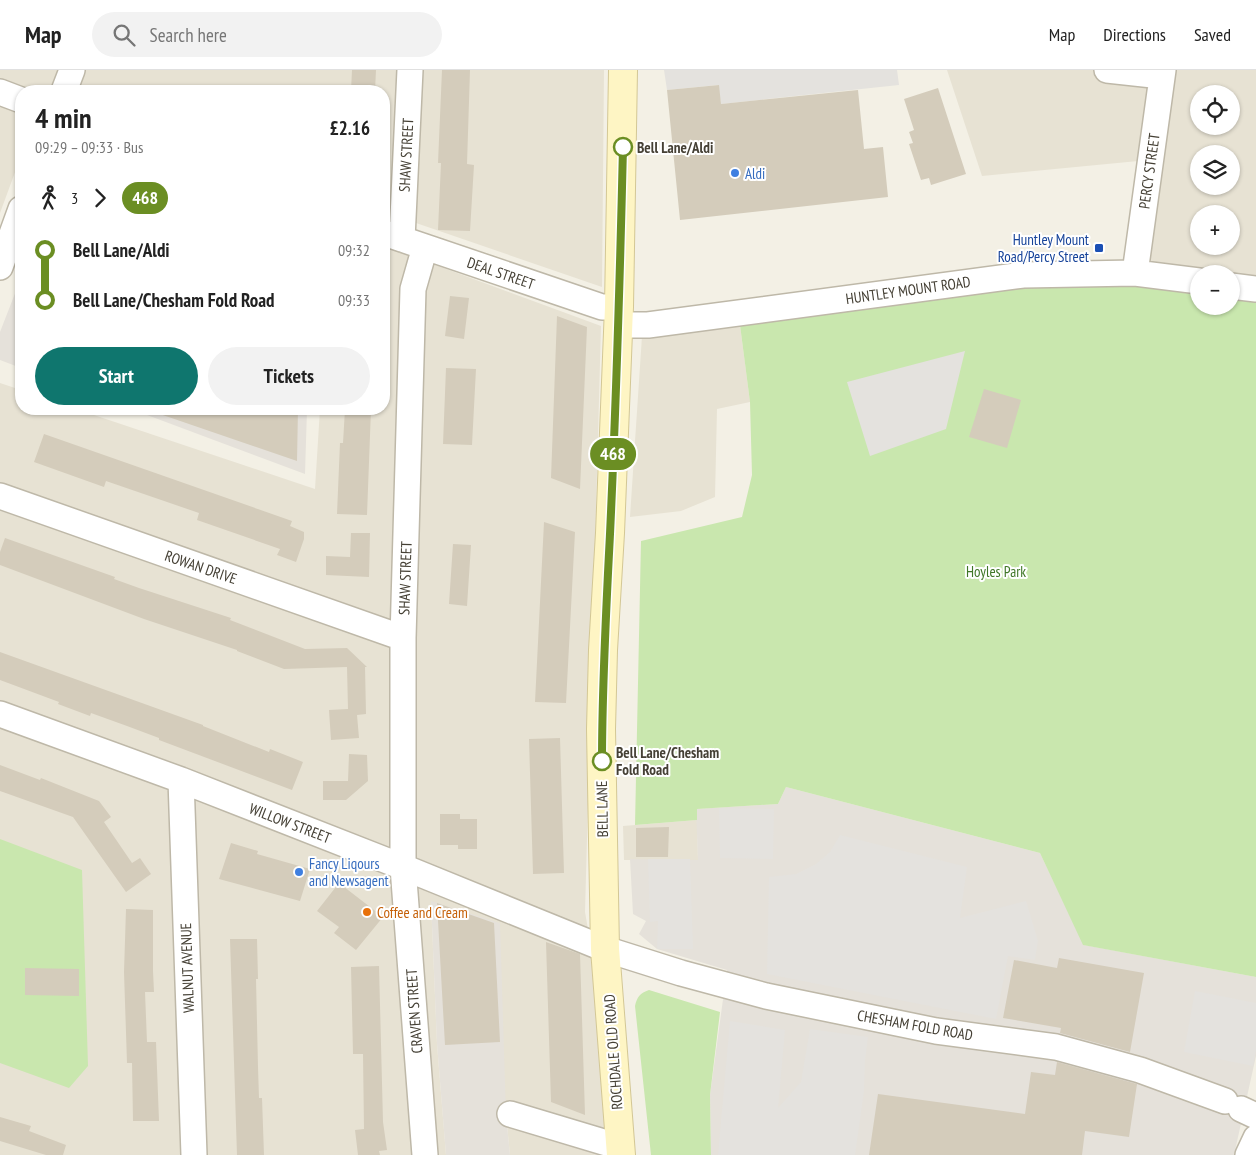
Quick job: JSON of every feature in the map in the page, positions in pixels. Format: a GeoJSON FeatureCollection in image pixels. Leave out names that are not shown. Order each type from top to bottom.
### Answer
{"type":"FeatureCollection","features":[{"type":"Feature","properties":{"kind":"main road","name":"BELL LANE"},"geometry":{"type":"LineString","coordinates":[[605,949],[602,714],[618,316],[623,70]]}},
{"type":"Feature","properties":{"kind":"main road","name":"ROCHDALE OLD ROAD"},"geometry":{"type":"LineString","coordinates":[[605,949],[621,1151]]}},
{"type":"Feature","properties":{"kind":"street"},"geometry":{"type":"LineString","coordinates":[[66,85],[72,70]]}},
{"type":"Feature","properties":{"kind":"street","name":"SHAW STREET"},"geometry":{"type":"LineString","coordinates":[[403,867],[403,638],[413,289],[404,240],[410,70]]}},
{"type":"Feature","properties":{"kind":"street"},"geometry":{"type":"LineString","coordinates":[[1107,70],[1162,73]]}},
{"type":"Feature","properties":{"kind":"street","name":"PERCY STREET"},"geometry":{"type":"LineString","coordinates":[[1135,273],[1162,73]]}},
{"type":"Feature","properties":{"kind":"street"},"geometry":{"type":"LineString","coordinates":[[0,92],[15,98]]}},
{"type":"Feature","properties":{"kind":"street"},"geometry":{"type":"LineString","coordinates":[[0,267],[15,226]]}},
{"type":"Feature","properties":{"kind":"street","name":"DEAL STREET"},"geometry":{"type":"LineString","coordinates":[[404,240],[602,307],[618,316]]}},
{"type":"Feature","properties":{"kind":"street","name":"HUNTLEY MOUNT ROAD"},"geometry":{"type":"LineString","coordinates":[[618,316],[648,325],[1023,275],[1135,273],[1190,281]]}},
{"type":"Feature","properties":{"kind":"street"},"geometry":{"type":"LineString","coordinates":[[1240,287],[1256,289]]}},
{"type":"Feature","properties":{"kind":"street","name":"ROWAN DRIVE"},"geometry":{"type":"LineString","coordinates":[[0,496],[403,638]]}},
{"type":"Feature","properties":{"kind":"street","name":"WILLOW STREET"},"geometry":{"type":"LineString","coordinates":[[0,714],[181,780],[605,949]]}},
{"type":"Feature","properties":{"kind":"street","name":"WALNUT AVENUE"},"geometry":{"type":"LineString","coordinates":[[181,780],[194,1155]]}},
{"type":"Feature","properties":{"kind":"street","name":"CRAVEN STREET"},"geometry":{"type":"LineString","coordinates":[[403,867],[425,1155]]}},
{"type":"Feature","properties":{"kind":"street","name":"CHESHAM FOLD ROAD"},"geometry":{"type":"LineString","coordinates":[[605,949],[681,973],[766,996],[936,1031],[1056,1047],[1140,1070],[1241,1108]]}},
{"type":"Feature","properties":{"kind":"street"},"geometry":{"type":"LineString","coordinates":[[510,1114],[621,1151]]}},
{"type":"Feature","properties":{"kind":"street"},"geometry":{"type":"LineString","coordinates":[[1248,1155],[1256,1138]]}},
{"type":"Feature","properties":{"kind":"shaded area"},"geometry":{"type":"Polygon","coordinates":[[[0,70],[604,70],[602,287],[390,214],[390,85],[15,85],[15,172],[0,213],[0,70]]]}},
{"type":"Feature","properties":{"kind":"shaded area"},"geometry":{"type":"Polygon","coordinates":[[[664,70],[897,70],[899,85],[721,104],[718,85],[667,90],[664,70]]]}},
{"type":"Feature","properties":{"kind":"shaded area"},"geometry":{"type":"Polygon","coordinates":[[[947,70],[1256,70],[1256,277],[1240,275],[1240,265],[1190,265],[1190,268],[1149,263],[1159,159],[982,176],[947,70]]]}},
{"type":"Feature","properties":{"kind":"shaded area"},"geometry":{"type":"Polygon","coordinates":[[[390,248],[601,326],[585,912],[593,958],[616,1155],[510,1155],[506,1115],[431,901],[437,1044],[446,1155],[0,1155],[0,383],[15,388],[15,415],[94,415],[315,489],[320,415],[390,415],[390,248]]]}},
{"type":"Feature","properties":{"kind":"shaded area"},"geometry":{"type":"Polygon","coordinates":[[[15,293],[15,366],[0,360],[0,332],[15,293]]]}},
{"type":"Feature","properties":{"kind":"shaded area"},"geometry":{"type":"Polygon","coordinates":[[[740,325],[750,402],[717,409],[715,497],[681,511],[630,517],[642,336],[740,325]]]}},
{"type":"Feature","properties":{"kind":"shaded area"},"geometry":{"type":"Polygon","coordinates":[[[965,351],[946,429],[870,456],[847,382],[965,351]]]}},
{"type":"Feature","properties":{"kind":"shaded area"},"geometry":{"type":"Polygon","coordinates":[[[147,415],[307,415],[305,474],[147,415]]]}},
{"type":"Feature","properties":{"kind":"shaded area"},"geometry":{"type":"Polygon","coordinates":[[[786,787],[1040,853],[1084,945],[1256,977],[1256,1056],[1234,1155],[711,1155],[710,1095],[727,970],[657,949],[639,934],[646,921],[633,914],[630,859],[698,860],[696,809],[778,804],[786,787]]]}},
{"type":"Feature","properties":{"kind":"shaded area"},"geometry":{"type":"Polygon","coordinates":[[[719,808],[774,809],[773,859],[720,858],[719,808]]]}},
{"type":"Feature","properties":{"kind":"shaded area"},"geometry":{"type":"Polygon","coordinates":[[[697,820],[698,860],[624,860],[623,826],[697,820]]]}},
{"type":"Feature","properties":{"kind":"shaded area"},"geometry":{"type":"Polygon","coordinates":[[[840,835],[967,867],[960,918],[1026,901],[1038,941],[1035,960],[1008,956],[996,1019],[767,974],[769,877],[796,874],[816,864],[830,852],[840,835]]]}},
{"type":"Feature","properties":{"kind":"shaded area"},"geometry":{"type":"Polygon","coordinates":[[[648,859],[690,859],[693,949],[657,949],[658,921],[650,922],[648,859]]]}},
{"type":"Feature","properties":{"kind":"shaded area"},"geometry":{"type":"Polygon","coordinates":[[[431,901],[500,923],[506,1115],[510,1155],[446,1155],[437,1044],[431,901]]]}},
{"type":"Feature","properties":{"kind":"shaded area"},"geometry":{"type":"Polygon","coordinates":[[[1195,991],[1256,1003],[1256,1050],[1253,1066],[1184,1052],[1195,991]]]}},
{"type":"Feature","properties":{"kind":"shaded area"},"geometry":{"type":"Polygon","coordinates":[[[730,1021],[785,1030],[778,1108],[801,1082],[810,1029],[868,1037],[864,1091],[855,1155],[718,1155],[730,1021]]]}},
{"type":"Feature","properties":{"kind":"green space","name":"Hoyles Park"},"geometry":{"type":"Polygon","coordinates":[[[1023,275],[1190,282],[1190,315],[1240,315],[1240,287],[1256,289],[1256,977],[1083,945],[1040,853],[786,787],[778,804],[697,809],[697,820],[635,825],[641,541],[742,517],[752,475],[750,402],[740,325],[1023,275]]]}},
{"type":"Feature","properties":{"kind":"green space"},"geometry":{"type":"Polygon","coordinates":[[[0,839],[82,870],[88,1066],[69,1088],[0,1063],[0,839]]]}},
{"type":"Feature","properties":{"kind":"green space"},"geometry":{"type":"Polygon","coordinates":[[[649,990],[720,1012],[710,1095],[711,1155],[651,1155],[635,1006],[639,996],[649,990]]]}},
{"type":"Feature","properties":{"kind":"building"},"geometry":{"type":"Polygon","coordinates":[[[352,70],[376,70],[375,85],[351,85],[352,70]]]}},
{"type":"Feature","properties":{"kind":"building"},"geometry":{"type":"Polygon","coordinates":[[[442,70],[470,70],[467,164],[474,165],[470,231],[438,230],[441,163],[438,163],[442,70]]]}},
{"type":"Feature","properties":{"kind":"building"},"geometry":{"type":"Polygon","coordinates":[[[719,85],[721,104],[858,90],[864,149],[883,147],[888,197],[680,220],[667,90],[719,85]]]}},
{"type":"Feature","properties":{"kind":"building"},"geometry":{"type":"Polygon","coordinates":[[[938,88],[966,174],[931,185],[929,178],[921,180],[909,144],[913,143],[909,132],[914,130],[904,99],[938,88]]]}},
{"type":"Feature","properties":{"kind":"building"},"geometry":{"type":"Polygon","coordinates":[[[450,296],[469,298],[464,339],[445,336],[450,296]]]}},
{"type":"Feature","properties":{"kind":"building"},"geometry":{"type":"Polygon","coordinates":[[[557,316],[587,327],[580,489],[551,478],[557,316]]]}},
{"type":"Feature","properties":{"kind":"building"},"geometry":{"type":"Polygon","coordinates":[[[446,368],[476,369],[472,445],[443,444],[446,368]]]}},
{"type":"Feature","properties":{"kind":"building"},"geometry":{"type":"Polygon","coordinates":[[[984,389],[1021,400],[1007,448],[969,437],[984,389]]]}},
{"type":"Feature","properties":{"kind":"building"},"geometry":{"type":"Polygon","coordinates":[[[163,415],[298,415],[297,461],[163,415]]]}},
{"type":"Feature","properties":{"kind":"building"},"geometry":{"type":"Polygon","coordinates":[[[345,415],[371,415],[367,515],[337,514],[340,443],[343,443],[345,415]]]}},
{"type":"Feature","properties":{"kind":"building"},"geometry":{"type":"Polygon","coordinates":[[[44,434],[292,521],[290,526],[304,532],[304,539],[296,562],[277,555],[280,549],[197,520],[199,513],[106,481],[104,487],[34,462],[44,434]]]}},
{"type":"Feature","properties":{"kind":"building"},"geometry":{"type":"Polygon","coordinates":[[[544,522],[575,532],[566,703],[535,702],[544,522]]]}},
{"type":"Feature","properties":{"kind":"building"},"geometry":{"type":"Polygon","coordinates":[[[351,533],[370,533],[369,577],[326,575],[326,556],[350,557],[351,533]]]}},
{"type":"Feature","properties":{"kind":"building"},"geometry":{"type":"Polygon","coordinates":[[[5,538],[115,577],[114,579],[139,588],[231,618],[230,620],[305,649],[347,648],[367,667],[365,667],[366,714],[357,715],[359,738],[331,740],[329,710],[348,709],[347,667],[284,669],[237,650],[144,619],[0,565],[0,552],[5,538]]]}},
{"type":"Feature","properties":{"kind":"building"},"geometry":{"type":"Polygon","coordinates":[[[453,544],[471,545],[467,606],[449,604],[453,544]]]}},
{"type":"Feature","properties":{"kind":"building"},"geometry":{"type":"Polygon","coordinates":[[[0,652],[203,725],[269,752],[270,749],[303,762],[292,790],[127,726],[91,713],[90,716],[58,704],[59,702],[0,680],[0,652]]]}},
{"type":"Feature","properties":{"kind":"building"},"geometry":{"type":"Polygon","coordinates":[[[560,738],[564,873],[533,874],[529,739],[560,738]]]}},
{"type":"Feature","properties":{"kind":"building"},"geometry":{"type":"Polygon","coordinates":[[[349,754],[367,755],[368,781],[346,800],[323,800],[323,781],[348,781],[349,754]]]}},
{"type":"Feature","properties":{"kind":"building"},"geometry":{"type":"Polygon","coordinates":[[[0,765],[40,780],[41,778],[99,801],[111,817],[104,822],[132,863],[140,858],[151,874],[126,892],[73,817],[0,791],[0,765]]]}},
{"type":"Feature","properties":{"kind":"building"},"geometry":{"type":"Polygon","coordinates":[[[440,814],[460,814],[460,819],[477,819],[477,849],[458,849],[458,845],[440,845],[440,814]]]}},
{"type":"Feature","properties":{"kind":"building"},"geometry":{"type":"Polygon","coordinates":[[[669,827],[668,857],[636,857],[636,828],[669,827]]]}},
{"type":"Feature","properties":{"kind":"building"},"geometry":{"type":"Polygon","coordinates":[[[231,843],[258,851],[257,854],[310,869],[300,901],[219,879],[231,843]]]}},
{"type":"Feature","properties":{"kind":"building"},"geometry":{"type":"Polygon","coordinates":[[[339,883],[383,917],[356,950],[334,933],[339,927],[317,911],[339,883]]]}},
{"type":"Feature","properties":{"kind":"building"},"geometry":{"type":"Polygon","coordinates":[[[437,903],[494,923],[500,1042],[445,1045],[437,903]]]}},
{"type":"Feature","properties":{"kind":"building"},"geometry":{"type":"Polygon","coordinates":[[[126,909],[153,910],[154,992],[145,992],[147,1042],[156,1042],[159,1121],[133,1121],[132,1063],[127,1063],[124,972],[126,909]]]}},
{"type":"Feature","properties":{"kind":"building"},"geometry":{"type":"Polygon","coordinates":[[[230,939],[257,939],[258,979],[256,979],[259,1098],[262,1098],[264,1155],[237,1155],[230,939]]]}},
{"type":"Feature","properties":{"kind":"building"},"geometry":{"type":"Polygon","coordinates":[[[546,942],[580,954],[585,1115],[551,1102],[546,942]]]}},
{"type":"Feature","properties":{"kind":"building"},"geometry":{"type":"Polygon","coordinates":[[[1059,958],[1144,973],[1130,1052],[1060,1033],[1061,1028],[1003,1018],[1014,960],[1057,968],[1059,958]]]}},
{"type":"Feature","properties":{"kind":"building"},"geometry":{"type":"Polygon","coordinates":[[[379,966],[383,1122],[387,1150],[379,1151],[380,1155],[358,1155],[355,1130],[364,1129],[363,1054],[353,1054],[351,967],[379,966]]]}},
{"type":"Feature","properties":{"kind":"building"},"geometry":{"type":"Polygon","coordinates":[[[25,968],[79,969],[79,996],[25,995],[25,968]]]}},
{"type":"Feature","properties":{"kind":"building"},"geometry":{"type":"Polygon","coordinates":[[[1057,1062],[1137,1084],[1129,1137],[1085,1131],[1082,1155],[869,1155],[878,1094],[1025,1114],[1031,1072],[1055,1075],[1057,1062]]]}},
{"type":"Feature","properties":{"kind":"building"},"geometry":{"type":"Polygon","coordinates":[[[0,1117],[31,1126],[29,1131],[66,1145],[63,1155],[46,1155],[0,1141],[0,1117]]]}},
{"type":"Feature","properties":{"kind":"bus line","name":"468"},"geometry":{"type":"LineString","coordinates":[[602,761],[603,650],[618,344],[623,147]]}},
{"type":"Feature","properties":{"kind":"place","name":"Bell Lane/Aldi"},"geometry":{"type":"Point","coordinates":[623,147]}},
{"type":"Feature","properties":{"kind":"place","name":"Aldi"},"geometry":{"type":"Point","coordinates":[735,173]}},
{"type":"Feature","properties":{"kind":"place","name":"Huntley Mount Road/Percy Street"},"geometry":{"type":"Point","coordinates":[1099,248]}},
{"type":"Feature","properties":{"kind":"place","name":"Bell Lane/Chesham Fold Road"},"geometry":{"type":"Point","coordinates":[602,761]}},
{"type":"Feature","properties":{"kind":"place","name":"Fancy Liqours and Newsagent"},"geometry":{"type":"Point","coordinates":[299,872]}},
{"type":"Feature","properties":{"kind":"place","name":"Coffee and Cream"},"geometry":{"type":"Point","coordinates":[367,912]}}]}
